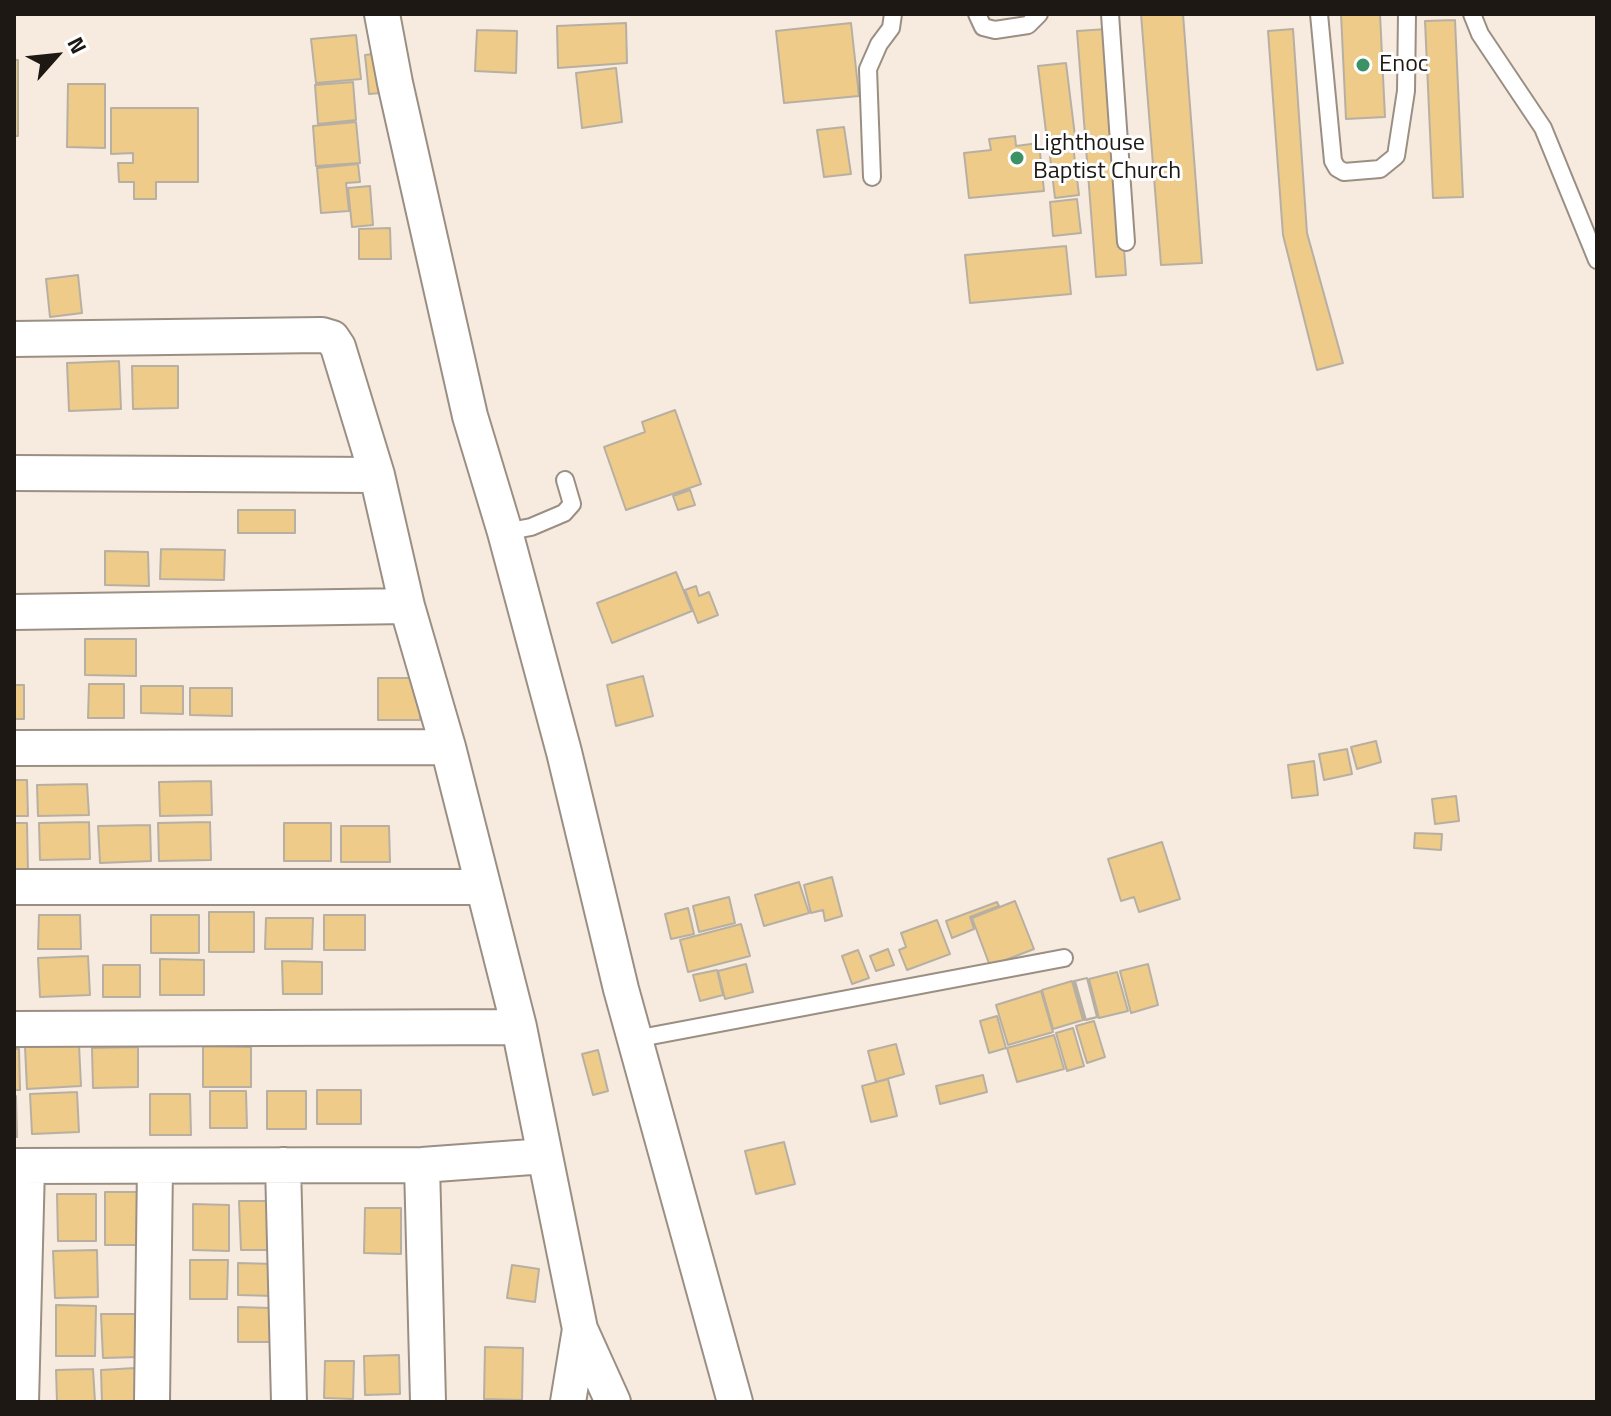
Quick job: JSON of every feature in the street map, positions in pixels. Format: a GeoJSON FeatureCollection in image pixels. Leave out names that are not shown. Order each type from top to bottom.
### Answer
{"type":"FeatureCollection","features":[{"type":"Feature","properties":{"kind":"street"},"geometry":{"type":"LineString","coordinates":[[382,14],[470,416],[505,532],[564,752],[635,1039],[735,1402]]}},
{"type":"Feature","properties":{"kind":"street"},"geometry":{"type":"LineString","coordinates":[[14,339],[322,335],[332,338],[338,347],[377,475],[407,606],[448,747],[519,1027],[580,1329],[613,1402]]}},
{"type":"Feature","properties":{"kind":"street"},"geometry":{"type":"LineString","coordinates":[[14,473],[377,475]]}},
{"type":"Feature","properties":{"kind":"street"},"geometry":{"type":"LineString","coordinates":[[14,612],[407,606]]}},
{"type":"Feature","properties":{"kind":"street"},"geometry":{"type":"LineString","coordinates":[[14,748],[448,747]]}},
{"type":"Feature","properties":{"kind":"street"},"geometry":{"type":"LineString","coordinates":[[14,887],[483,887]]}},
{"type":"Feature","properties":{"kind":"street"},"geometry":{"type":"LineString","coordinates":[[14,1029],[519,1027]]}},
{"type":"Feature","properties":{"kind":"street"},"geometry":{"type":"LineString","coordinates":[[21,1402],[20,1166],[422,1165],[545,1156]]}},
{"type":"Feature","properties":{"kind":"street"},"geometry":{"type":"LineString","coordinates":[[283,1165],[289,1402]]}},
{"type":"Feature","properties":{"kind":"street"},"geometry":{"type":"LineString","coordinates":[[422,1165],[428,1402]]}},
{"type":"Feature","properties":{"kind":"street"},"geometry":{"type":"LineString","coordinates":[[152,1402],[155,1166]]}},
{"type":"Feature","properties":{"kind":"street"},"geometry":{"type":"LineString","coordinates":[[568,1402],[580,1329]]}},
{"type":"Feature","properties":{"kind":"lane"},"geometry":{"type":"LineString","coordinates":[[872,177],[868,69],[879,44],[891,28],[893,14]]}},
{"type":"Feature","properties":{"kind":"lane"},"geometry":{"type":"LineString","coordinates":[[977,14],[983,27],[995,30],[1028,25],[1039,14]]}},
{"type":"Feature","properties":{"kind":"lane"},"geometry":{"type":"LineString","coordinates":[[1110,14],[1126,242]]}},
{"type":"Feature","properties":{"kind":"lane"},"geometry":{"type":"LineString","coordinates":[[1319,14],[1333,161],[1344,172],[1380,169],[1396,156],[1406,91],[1407,14]]}},
{"type":"Feature","properties":{"kind":"lane"},"geometry":{"type":"LineString","coordinates":[[1472,14],[1480,34],[1543,128],[1597,260]]}},
{"type":"Feature","properties":{"kind":"lane"},"geometry":{"type":"LineString","coordinates":[[505,532],[531,527],[564,513],[572,504],[565,480]]}},
{"type":"Feature","properties":{"kind":"lane"},"geometry":{"type":"LineString","coordinates":[[635,1039],[1064,958]]}},
{"type":"Feature","properties":{"kind":"building"},"geometry":{"type":"Polygon","coordinates":[[[1141,14],[1183,14],[1202,263],[1161,265],[1141,14]]]}},
{"type":"Feature","properties":{"kind":"building","name":"Enoc"},"geometry":{"type":"Polygon","coordinates":[[[1341,14],[1380,14],[1385,117],[1346,119],[1341,14]]]}},
{"type":"Feature","properties":{"kind":"building"},"geometry":{"type":"Polygon","coordinates":[[[1455,20],[1463,197],[1433,198],[1425,21],[1455,20]]]}},
{"type":"Feature","properties":{"kind":"building"},"geometry":{"type":"Polygon","coordinates":[[[626,23],[627,63],[558,68],[557,26],[626,23]]]}},
{"type":"Feature","properties":{"kind":"building"},"geometry":{"type":"Polygon","coordinates":[[[851,23],[859,96],[784,103],[776,31],[851,23]]]}},
{"type":"Feature","properties":{"kind":"building"},"geometry":{"type":"Polygon","coordinates":[[[1107,29],[1126,275],[1096,277],[1077,31],[1107,29]]]}},
{"type":"Feature","properties":{"kind":"building"},"geometry":{"type":"Polygon","coordinates":[[[1293,29],[1307,233],[1343,363],[1317,370],[1283,235],[1268,31],[1293,29]]]}},
{"type":"Feature","properties":{"kind":"building"},"geometry":{"type":"Polygon","coordinates":[[[477,30],[517,31],[516,73],[475,71],[477,30]]]}},
{"type":"Feature","properties":{"kind":"building"},"geometry":{"type":"Polygon","coordinates":[[[356,35],[361,79],[316,83],[311,39],[356,35]]]}},
{"type":"Feature","properties":{"kind":"building"},"geometry":{"type":"Polygon","coordinates":[[[389,52],[393,92],[369,94],[365,55],[389,52]]]}},
{"type":"Feature","properties":{"kind":"building"},"geometry":{"type":"Polygon","coordinates":[[[14,60],[18,60],[18,136],[14,136],[14,60]]]}},
{"type":"Feature","properties":{"kind":"building"},"geometry":{"type":"Polygon","coordinates":[[[1066,63],[1075,136],[1047,140],[1038,66],[1066,63]]]}},
{"type":"Feature","properties":{"kind":"building"},"geometry":{"type":"Polygon","coordinates":[[[616,68],[622,122],[582,128],[576,73],[616,68]]]}},
{"type":"Feature","properties":{"kind":"building"},"geometry":{"type":"Polygon","coordinates":[[[353,82],[356,120],[318,124],[315,85],[353,82]]]}},
{"type":"Feature","properties":{"kind":"building"},"geometry":{"type":"Polygon","coordinates":[[[68,84],[105,84],[105,148],[67,147],[68,84]]]}},
{"type":"Feature","properties":{"kind":"building"},"geometry":{"type":"Polygon","coordinates":[[[111,108],[198,108],[198,182],[156,182],[156,199],[134,199],[134,182],[119,182],[118,163],[133,163],[133,153],[111,154],[111,108]]]}},
{"type":"Feature","properties":{"kind":"building"},"geometry":{"type":"Polygon","coordinates":[[[356,122],[360,163],[316,166],[313,126],[356,122]]]}},
{"type":"Feature","properties":{"kind":"building"},"geometry":{"type":"Polygon","coordinates":[[[844,127],[851,174],[824,177],[817,130],[844,127]]]}},
{"type":"Feature","properties":{"kind":"building"},"geometry":{"type":"Polygon","coordinates":[[[1015,136],[1016,146],[1039,143],[1044,191],[969,198],[964,153],[991,150],[989,139],[1015,136]]]}},
{"type":"Feature","properties":{"kind":"building"},"geometry":{"type":"Polygon","coordinates":[[[1072,137],[1079,195],[1055,198],[1048,140],[1072,137]]]}},
{"type":"Feature","properties":{"kind":"building"},"geometry":{"type":"Polygon","coordinates":[[[358,164],[360,182],[346,183],[349,211],[321,213],[317,168],[358,164]]]}},
{"type":"Feature","properties":{"kind":"building"},"geometry":{"type":"Polygon","coordinates":[[[370,186],[373,225],[352,227],[348,188],[370,186]]]}},
{"type":"Feature","properties":{"kind":"building"},"geometry":{"type":"Polygon","coordinates":[[[1077,199],[1081,233],[1053,236],[1050,202],[1077,199]]]}},
{"type":"Feature","properties":{"kind":"building"},"geometry":{"type":"Polygon","coordinates":[[[390,228],[391,259],[359,259],[359,229],[390,228]]]}},
{"type":"Feature","properties":{"kind":"building"},"geometry":{"type":"Polygon","coordinates":[[[1066,246],[1071,294],[970,303],[965,255],[1066,246]]]}},
{"type":"Feature","properties":{"kind":"building"},"geometry":{"type":"Polygon","coordinates":[[[78,275],[82,313],[50,317],[46,279],[78,275]]]}},
{"type":"Feature","properties":{"kind":"building"},"geometry":{"type":"Polygon","coordinates":[[[119,361],[121,409],[69,411],[67,363],[119,361]]]}},
{"type":"Feature","properties":{"kind":"building"},"geometry":{"type":"Polygon","coordinates":[[[132,366],[178,366],[178,408],[133,409],[132,366]]]}},
{"type":"Feature","properties":{"kind":"building"},"geometry":{"type":"Polygon","coordinates":[[[675,410],[701,484],[626,510],[604,447],[645,432],[642,422],[675,410]]]}},
{"type":"Feature","properties":{"kind":"building"},"geometry":{"type":"Polygon","coordinates":[[[690,490],[695,505],[678,510],[673,496],[690,490]]]}},
{"type":"Feature","properties":{"kind":"building"},"geometry":{"type":"Polygon","coordinates":[[[238,510],[295,510],[295,533],[238,533],[238,510]]]}},
{"type":"Feature","properties":{"kind":"building"},"geometry":{"type":"Polygon","coordinates":[[[161,549],[225,550],[224,580],[160,579],[161,549]]]}},
{"type":"Feature","properties":{"kind":"building"},"geometry":{"type":"Polygon","coordinates":[[[105,551],[148,552],[149,586],[105,585],[105,551]]]}},
{"type":"Feature","properties":{"kind":"building"},"geometry":{"type":"Polygon","coordinates":[[[676,572],[692,611],[612,643],[597,603],[676,572]]]}},
{"type":"Feature","properties":{"kind":"building"},"geometry":{"type":"Polygon","coordinates":[[[696,586],[699,596],[709,592],[718,615],[698,623],[685,590],[696,586]]]}},
{"type":"Feature","properties":{"kind":"building"},"geometry":{"type":"Polygon","coordinates":[[[85,639],[136,639],[136,676],[85,675],[85,639]]]}},
{"type":"Feature","properties":{"kind":"building"},"geometry":{"type":"Polygon","coordinates":[[[643,676],[653,716],[616,726],[607,685],[643,676]]]}},
{"type":"Feature","properties":{"kind":"building"},"geometry":{"type":"Polygon","coordinates":[[[378,678],[420,678],[420,720],[378,720],[378,678]]]}},
{"type":"Feature","properties":{"kind":"building"},"geometry":{"type":"Polygon","coordinates":[[[89,684],[124,684],[124,718],[88,718],[89,684]]]}},
{"type":"Feature","properties":{"kind":"building"},"geometry":{"type":"Polygon","coordinates":[[[14,685],[24,685],[24,719],[14,719],[14,685]]]}},
{"type":"Feature","properties":{"kind":"building"},"geometry":{"type":"Polygon","coordinates":[[[141,686],[183,686],[183,714],[141,713],[141,686]]]}},
{"type":"Feature","properties":{"kind":"building"},"geometry":{"type":"Polygon","coordinates":[[[190,688],[232,688],[232,716],[190,715],[190,688]]]}},
{"type":"Feature","properties":{"kind":"building"},"geometry":{"type":"Polygon","coordinates":[[[1376,741],[1381,762],[1357,769],[1351,747],[1376,741]]]}},
{"type":"Feature","properties":{"kind":"building"},"geometry":{"type":"Polygon","coordinates":[[[1347,749],[1352,774],[1324,780],[1319,754],[1347,749]]]}},
{"type":"Feature","properties":{"kind":"building"},"geometry":{"type":"Polygon","coordinates":[[[1314,761],[1318,795],[1292,798],[1288,765],[1314,761]]]}},
{"type":"Feature","properties":{"kind":"building"},"geometry":{"type":"Polygon","coordinates":[[[14,780],[27,780],[28,816],[14,816],[14,780]]]}},
{"type":"Feature","properties":{"kind":"building"},"geometry":{"type":"Polygon","coordinates":[[[211,781],[212,815],[160,816],[159,782],[211,781]]]}},
{"type":"Feature","properties":{"kind":"building"},"geometry":{"type":"Polygon","coordinates":[[[87,784],[89,815],[38,816],[37,785],[87,784]]]}},
{"type":"Feature","properties":{"kind":"building"},"geometry":{"type":"Polygon","coordinates":[[[1456,796],[1459,821],[1435,824],[1432,799],[1456,796]]]}},
{"type":"Feature","properties":{"kind":"building"},"geometry":{"type":"Polygon","coordinates":[[[89,822],[90,859],[40,860],[39,823],[89,822]]]}},
{"type":"Feature","properties":{"kind":"building"},"geometry":{"type":"Polygon","coordinates":[[[210,822],[211,860],[159,861],[158,823],[210,822]]]}},
{"type":"Feature","properties":{"kind":"building"},"geometry":{"type":"Polygon","coordinates":[[[14,823],[27,823],[28,872],[14,872],[14,823]]]}},
{"type":"Feature","properties":{"kind":"building"},"geometry":{"type":"Polygon","coordinates":[[[284,823],[331,823],[331,861],[284,861],[284,823]]]}},
{"type":"Feature","properties":{"kind":"building"},"geometry":{"type":"Polygon","coordinates":[[[150,825],[151,861],[100,863],[98,826],[150,825]]]}},
{"type":"Feature","properties":{"kind":"building"},"geometry":{"type":"Polygon","coordinates":[[[341,826],[389,826],[390,862],[341,862],[341,826]]]}},
{"type":"Feature","properties":{"kind":"building"},"geometry":{"type":"Polygon","coordinates":[[[1415,833],[1442,834],[1441,850],[1414,848],[1415,833]]]}},
{"type":"Feature","properties":{"kind":"building"},"geometry":{"type":"Polygon","coordinates":[[[1162,842],[1180,899],[1139,912],[1134,897],[1121,901],[1108,859],[1162,842]]]}},
{"type":"Feature","properties":{"kind":"building"},"geometry":{"type":"Polygon","coordinates":[[[832,877],[842,916],[825,921],[823,910],[811,913],[804,885],[832,877]]]}},
{"type":"Feature","properties":{"kind":"building"},"geometry":{"type":"Polygon","coordinates":[[[799,882],[809,913],[764,926],[755,895],[799,882]]]}},
{"type":"Feature","properties":{"kind":"building"},"geometry":{"type":"Polygon","coordinates":[[[729,897],[735,923],[699,932],[693,906],[729,897]]]}},
{"type":"Feature","properties":{"kind":"building"},"geometry":{"type":"Polygon","coordinates":[[[1015,901],[1034,949],[990,966],[972,918],[1015,901]]]}},
{"type":"Feature","properties":{"kind":"building"},"geometry":{"type":"Polygon","coordinates":[[[997,902],[999,906],[970,917],[974,929],[952,938],[946,921],[997,902]]]}},
{"type":"Feature","properties":{"kind":"building"},"geometry":{"type":"Polygon","coordinates":[[[688,908],[694,934],[671,939],[665,914],[688,908]]]}},
{"type":"Feature","properties":{"kind":"building"},"geometry":{"type":"Polygon","coordinates":[[[209,912],[254,912],[254,952],[209,952],[209,912]]]}},
{"type":"Feature","properties":{"kind":"building"},"geometry":{"type":"Polygon","coordinates":[[[39,915],[80,915],[81,949],[38,949],[39,915]]]}},
{"type":"Feature","properties":{"kind":"building"},"geometry":{"type":"Polygon","coordinates":[[[151,915],[199,915],[199,953],[151,953],[151,915]]]}},
{"type":"Feature","properties":{"kind":"building"},"geometry":{"type":"Polygon","coordinates":[[[324,915],[365,915],[365,950],[324,950],[324,915]]]}},
{"type":"Feature","properties":{"kind":"building"},"geometry":{"type":"Polygon","coordinates":[[[266,918],[313,918],[312,949],[265,949],[266,918]]]}},
{"type":"Feature","properties":{"kind":"building"},"geometry":{"type":"Polygon","coordinates":[[[937,920],[950,954],[907,970],[899,950],[906,947],[901,933],[937,920]]]}},
{"type":"Feature","properties":{"kind":"building"},"geometry":{"type":"Polygon","coordinates":[[[741,924],[750,956],[688,972],[680,940],[741,924]]]}},
{"type":"Feature","properties":{"kind":"building"},"geometry":{"type":"Polygon","coordinates":[[[888,949],[894,965],[876,971],[870,956],[888,949]]]}},
{"type":"Feature","properties":{"kind":"building"},"geometry":{"type":"Polygon","coordinates":[[[858,950],[869,978],[852,984],[842,956],[858,950]]]}},
{"type":"Feature","properties":{"kind":"building"},"geometry":{"type":"Polygon","coordinates":[[[88,956],[90,995],[40,997],[38,958],[88,956]]]}},
{"type":"Feature","properties":{"kind":"building"},"geometry":{"type":"Polygon","coordinates":[[[160,959],[204,960],[204,995],[160,995],[160,959]]]}},
{"type":"Feature","properties":{"kind":"building"},"geometry":{"type":"Polygon","coordinates":[[[282,961],[322,962],[322,994],[283,994],[282,961]]]}},
{"type":"Feature","properties":{"kind":"building"},"geometry":{"type":"Polygon","coordinates":[[[746,964],[753,992],[725,999],[718,971],[746,964]]]}},
{"type":"Feature","properties":{"kind":"building"},"geometry":{"type":"Polygon","coordinates":[[[1148,964],[1158,1005],[1131,1013],[1120,971],[1148,964]]]}},
{"type":"Feature","properties":{"kind":"building"},"geometry":{"type":"Polygon","coordinates":[[[103,965],[140,965],[140,997],[103,997],[103,965]]]}},
{"type":"Feature","properties":{"kind":"building"},"geometry":{"type":"Polygon","coordinates":[[[717,970],[723,995],[700,1001],[693,975],[717,970]]]}},
{"type":"Feature","properties":{"kind":"building"},"geometry":{"type":"Polygon","coordinates":[[[1117,972],[1128,1011],[1099,1018],[1089,979],[1117,972]]]}},
{"type":"Feature","properties":{"kind":"building"},"geometry":{"type":"Polygon","coordinates":[[[1087,978],[1097,1017],[1084,1020],[1074,981],[1087,978]]]}},
{"type":"Feature","properties":{"kind":"building"},"geometry":{"type":"Polygon","coordinates":[[[1087,978],[1098,1017],[1086,1020],[1075,981],[1087,978]]]}},
{"type":"Feature","properties":{"kind":"building"},"geometry":{"type":"Polygon","coordinates":[[[1072,981],[1083,1020],[1053,1029],[1042,990],[1072,981]]]}},
{"type":"Feature","properties":{"kind":"building"},"geometry":{"type":"Polygon","coordinates":[[[1041,991],[1053,1032],[1008,1045],[996,1005],[1041,991]]]}},
{"type":"Feature","properties":{"kind":"building"},"geometry":{"type":"Polygon","coordinates":[[[997,1016],[1006,1048],[989,1053],[980,1021],[997,1016]]]}},
{"type":"Feature","properties":{"kind":"building"},"geometry":{"type":"Polygon","coordinates":[[[1094,1021],[1105,1057],[1087,1063],[1076,1026],[1094,1021]]]}},
{"type":"Feature","properties":{"kind":"building"},"geometry":{"type":"Polygon","coordinates":[[[1073,1028],[1084,1066],[1067,1071],[1056,1033],[1073,1028]]]}},
{"type":"Feature","properties":{"kind":"building"},"geometry":{"type":"Polygon","coordinates":[[[1054,1035],[1064,1069],[1017,1082],[1007,1048],[1054,1035]]]}},
{"type":"Feature","properties":{"kind":"building"},"geometry":{"type":"Polygon","coordinates":[[[896,1044],[904,1074],[876,1082],[868,1051],[896,1044]]]}},
{"type":"Feature","properties":{"kind":"building"},"geometry":{"type":"Polygon","coordinates":[[[79,1045],[81,1086],[27,1089],[25,1047],[79,1045]]]}},
{"type":"Feature","properties":{"kind":"building"},"geometry":{"type":"Polygon","coordinates":[[[203,1046],[251,1047],[251,1087],[203,1087],[203,1046]]]}},
{"type":"Feature","properties":{"kind":"building"},"geometry":{"type":"Polygon","coordinates":[[[138,1047],[138,1087],[93,1088],[92,1048],[138,1047]]]}},
{"type":"Feature","properties":{"kind":"building"},"geometry":{"type":"Polygon","coordinates":[[[14,1049],[19,1049],[20,1090],[14,1090],[14,1049]]]}},
{"type":"Feature","properties":{"kind":"building"},"geometry":{"type":"Polygon","coordinates":[[[598,1050],[608,1091],[593,1095],[582,1054],[598,1050]]]}},
{"type":"Feature","properties":{"kind":"building"},"geometry":{"type":"Polygon","coordinates":[[[983,1075],[987,1092],[940,1104],[936,1086],[983,1075]]]}},
{"type":"Feature","properties":{"kind":"building"},"geometry":{"type":"Polygon","coordinates":[[[888,1079],[897,1116],[871,1122],[862,1086],[888,1079]]]}},
{"type":"Feature","properties":{"kind":"building"},"geometry":{"type":"Polygon","coordinates":[[[317,1090],[361,1090],[361,1124],[317,1124],[317,1090]]]}},
{"type":"Feature","properties":{"kind":"building"},"geometry":{"type":"Polygon","coordinates":[[[210,1091],[246,1091],[247,1128],[210,1128],[210,1091]]]}},
{"type":"Feature","properties":{"kind":"building"},"geometry":{"type":"Polygon","coordinates":[[[267,1091],[306,1091],[306,1129],[267,1129],[267,1091]]]}},
{"type":"Feature","properties":{"kind":"building"},"geometry":{"type":"Polygon","coordinates":[[[77,1092],[79,1132],[32,1134],[30,1094],[77,1092]]]}},
{"type":"Feature","properties":{"kind":"building"},"geometry":{"type":"Polygon","coordinates":[[[150,1094],[190,1094],[191,1135],[150,1135],[150,1094]]]}},
{"type":"Feature","properties":{"kind":"building"},"geometry":{"type":"Polygon","coordinates":[[[16,1096],[17,1137],[14,1137],[16,1096]]]}},
{"type":"Feature","properties":{"kind":"building"},"geometry":{"type":"Polygon","coordinates":[[[784,1142],[795,1184],[756,1194],[745,1151],[784,1142]]]}},
{"type":"Feature","properties":{"kind":"building"},"geometry":{"type":"Polygon","coordinates":[[[105,1192],[140,1192],[141,1245],[105,1245],[105,1192]]]}},
{"type":"Feature","properties":{"kind":"building"},"geometry":{"type":"Polygon","coordinates":[[[57,1194],[96,1194],[96,1241],[58,1241],[57,1194]]]}},
{"type":"Feature","properties":{"kind":"building"},"geometry":{"type":"Polygon","coordinates":[[[239,1201],[272,1201],[273,1250],[241,1250],[239,1201]]]}},
{"type":"Feature","properties":{"kind":"building"},"geometry":{"type":"Polygon","coordinates":[[[193,1204],[229,1205],[229,1251],[193,1250],[193,1204]]]}},
{"type":"Feature","properties":{"kind":"building"},"geometry":{"type":"Polygon","coordinates":[[[365,1208],[401,1208],[401,1254],[364,1253],[365,1208]]]}},
{"type":"Feature","properties":{"kind":"building"},"geometry":{"type":"Polygon","coordinates":[[[97,1250],[98,1297],[55,1298],[53,1251],[97,1250]]]}},
{"type":"Feature","properties":{"kind":"building"},"geometry":{"type":"Polygon","coordinates":[[[190,1260],[228,1260],[227,1299],[190,1299],[190,1260]]]}},
{"type":"Feature","properties":{"kind":"building"},"geometry":{"type":"Polygon","coordinates":[[[238,1263],[275,1264],[274,1296],[238,1295],[238,1263]]]}},
{"type":"Feature","properties":{"kind":"building"},"geometry":{"type":"Polygon","coordinates":[[[512,1265],[539,1269],[535,1302],[507,1298],[512,1265]]]}},
{"type":"Feature","properties":{"kind":"building"},"geometry":{"type":"Polygon","coordinates":[[[56,1305],[96,1306],[95,1356],[56,1356],[56,1305]]]}},
{"type":"Feature","properties":{"kind":"building"},"geometry":{"type":"Polygon","coordinates":[[[238,1307],[271,1308],[271,1342],[238,1342],[238,1307]]]}},
{"type":"Feature","properties":{"kind":"building"},"geometry":{"type":"Polygon","coordinates":[[[101,1314],[137,1314],[139,1357],[103,1358],[101,1314]]]}},
{"type":"Feature","properties":{"kind":"building"},"geometry":{"type":"Polygon","coordinates":[[[485,1347],[523,1348],[522,1400],[484,1399],[485,1347]]]}},
{"type":"Feature","properties":{"kind":"building"},"geometry":{"type":"Polygon","coordinates":[[[399,1355],[400,1394],[365,1395],[364,1356],[399,1355]]]}},
{"type":"Feature","properties":{"kind":"building"},"geometry":{"type":"Polygon","coordinates":[[[325,1361],[354,1361],[353,1399],[324,1398],[325,1361]]]}},
{"type":"Feature","properties":{"kind":"building"},"geometry":{"type":"Polygon","coordinates":[[[135,1368],[137,1402],[102,1402],[101,1370],[135,1368]]]}},
{"type":"Feature","properties":{"kind":"building"},"geometry":{"type":"Polygon","coordinates":[[[93,1369],[95,1402],[57,1402],[56,1370],[93,1369]]]}},
{"type":"Feature","properties":{"kind":"place","name":"Enoc"},"geometry":{"type":"Point","coordinates":[1363,65]}},
{"type":"Feature","properties":{"kind":"place","name":"Lighthouse Baptist Church"},"geometry":{"type":"Point","coordinates":[1017,158]}}]}
